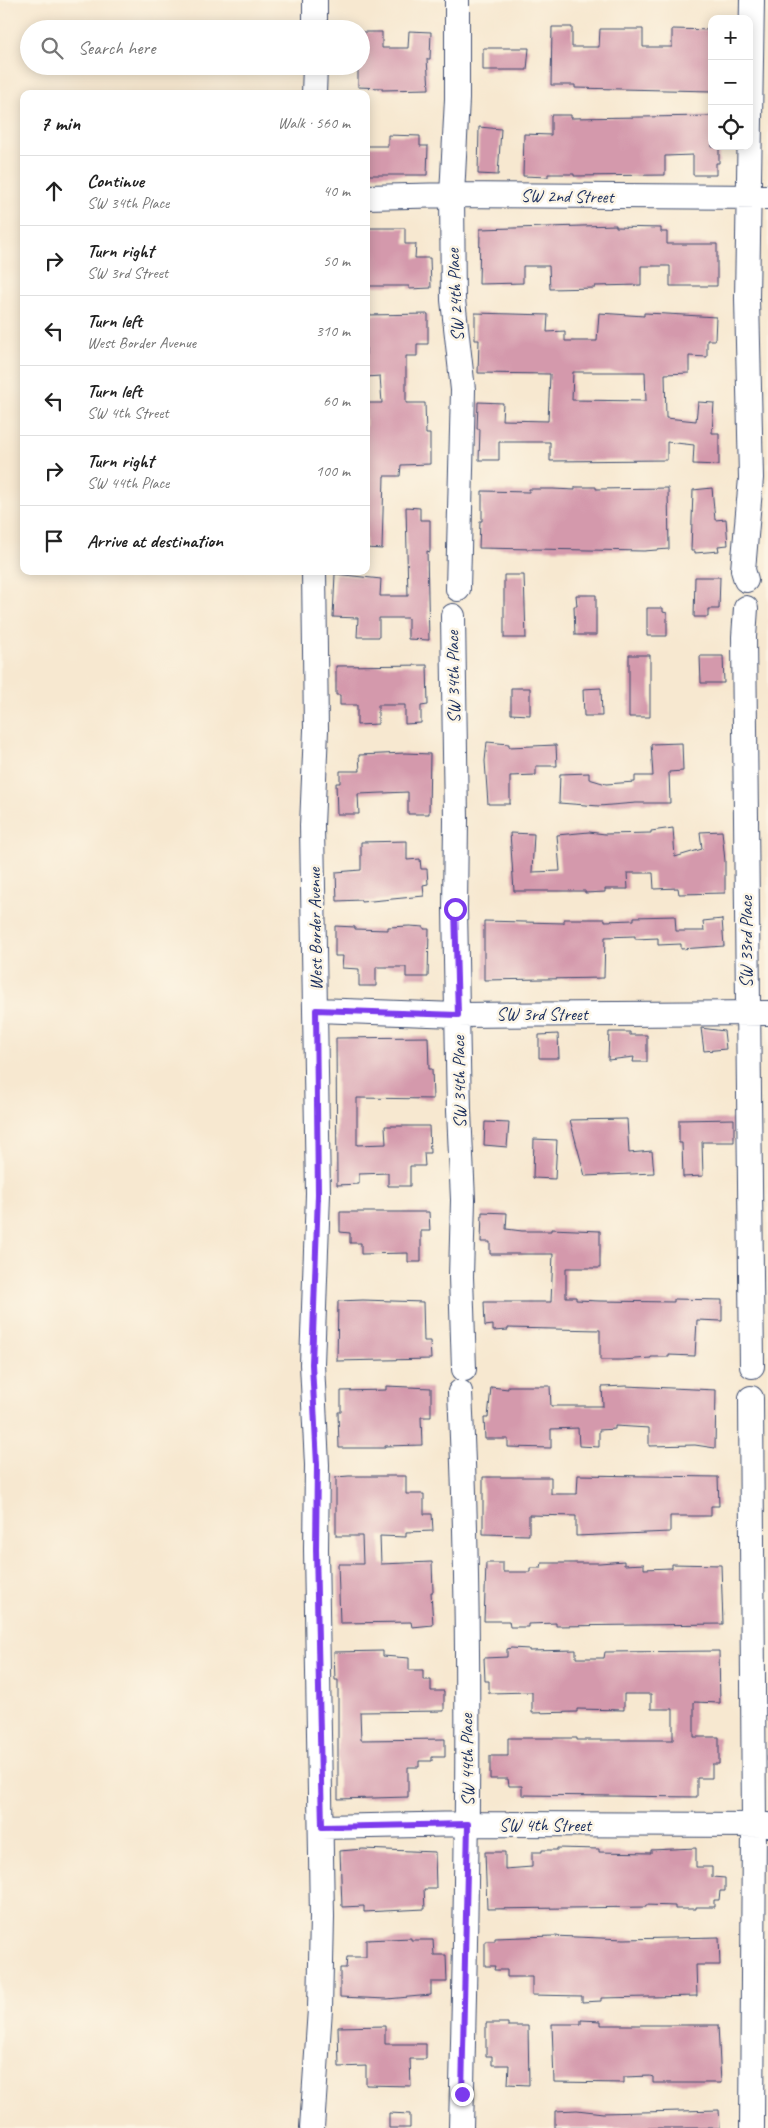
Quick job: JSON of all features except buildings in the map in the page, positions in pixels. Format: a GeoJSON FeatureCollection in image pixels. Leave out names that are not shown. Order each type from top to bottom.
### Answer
{"type":"FeatureCollection","features":[{"type":"Feature","properties":{"kind":"street"},"geometry":{"type":"LineString","coordinates":[[315,0],[315,20]]}},
{"type":"Feature","properties":{"kind":"street","name":"SW 24th Place"},"geometry":{"type":"LineString","coordinates":[[457,0],[457,99],[452,195],[452,300],[462,390],[458,589]]}},
{"type":"Feature","properties":{"kind":"street"},"geometry":{"type":"LineString","coordinates":[[746,580],[743,570],[751,478],[747,298],[759,198],[752,0]]}},
{"type":"Feature","properties":{"kind":"street"},"geometry":{"type":"LineString","coordinates":[[314,90],[315,75]]}},
{"type":"Feature","properties":{"kind":"street","name":"SW 2nd Street"},"geometry":{"type":"LineString","coordinates":[[370,197],[452,195],[759,198]]}},
{"type":"Feature","properties":{"kind":"street","name":"West Border Avenue"},"geometry":{"type":"LineString","coordinates":[[312,2128],[320,2009],[322,1827],[316,1549],[317,1465],[312,1364],[318,1194],[312,826],[316,730],[314,575]]}},
{"type":"Feature","properties":{"kind":"street","name":"SW 33rd Place"},"geometry":{"type":"LineString","coordinates":[[746,608],[744,637],[757,1013],[752,1366]]}},
{"type":"Feature","properties":{"kind":"street","name":"SW 34th Place"},"geometry":{"type":"LineString","coordinates":[[453,616],[458,1015],[463,1200],[461,1277],[464,1369]]}},
{"type":"Feature","properties":{"kind":"street","name":"SW 3rd Street"},"geometry":{"type":"LineString","coordinates":[[316,1010],[458,1015],[757,1013]]}},
{"type":"Feature","properties":{"kind":"street","name":"SW 44th Place"},"geometry":{"type":"LineString","coordinates":[[460,1392],[464,1463],[468,1824],[461,2128]]}},
{"type":"Feature","properties":{"kind":"street"},"geometry":{"type":"LineString","coordinates":[[751,1398],[761,1825],[752,2128]]}},
{"type":"Feature","properties":{"kind":"street","name":"SW 4th Street"},"geometry":{"type":"LineString","coordinates":[[322,1827],[468,1824],[761,1825]]}},
{"type":"Feature","properties":{"kind":"route"},"geometry":{"type":"LineString","coordinates":[[455,909],[458,1015],[316,1010],[318,1194],[312,1364],[317,1465],[316,1549],[322,1827],[468,1824],[462,2094]]}}]}
